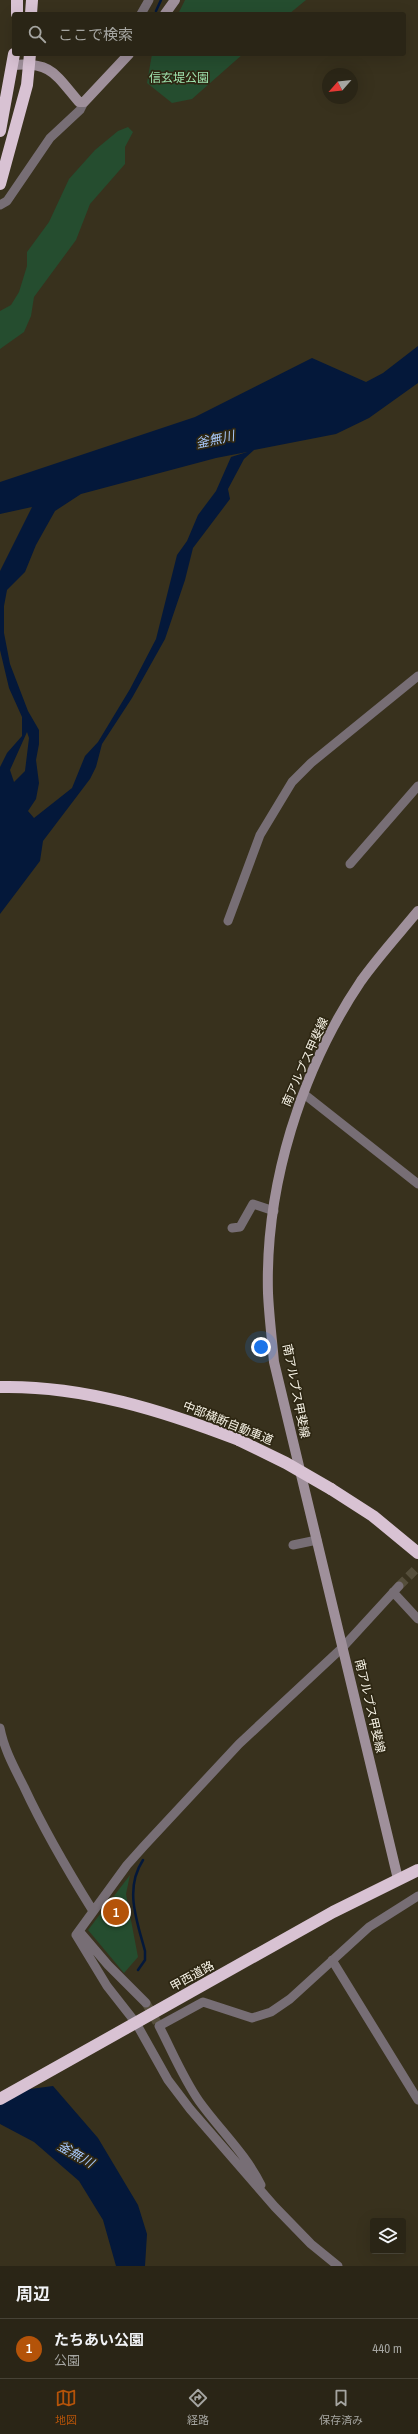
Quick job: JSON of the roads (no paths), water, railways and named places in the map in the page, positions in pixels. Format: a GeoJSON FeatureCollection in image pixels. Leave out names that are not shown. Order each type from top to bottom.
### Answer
{"type":"FeatureCollection","features":[{"type":"Feature","properties":{"kind":"highway"},"geometry":{"type":"LineString","coordinates":[[17,0],[17,12]]}},
{"type":"Feature","properties":{"kind":"highway"},"geometry":{"type":"LineString","coordinates":[[31,12],[32,0]]}},
{"type":"Feature","properties":{"kind":"highway"},"geometry":{"type":"LineString","coordinates":[[0,184],[27,85],[30,59]]}},
{"type":"Feature","properties":{"kind":"highway"},"geometry":{"type":"LineString","coordinates":[[0,132],[13,60]]}},
{"type":"Feature","properties":{"kind":"highway","name":"中部横断自動車道"},"geometry":{"type":"LineString","coordinates":[[3,1387],[58,1391],[104,1398],[181,1419],[239,1440],[286,1463],[331,1489],[373,1516],[418,1553]]}},
{"type":"Feature","properties":{"kind":"highway","name":"甲西道路"},"geometry":{"type":"LineString","coordinates":[[0,2099],[333,1912],[418,1870]]}},
{"type":"Feature","properties":{"kind":"highway","name":"甲西道路"},"geometry":{"type":"LineString","coordinates":[[398,1879],[418,1876]]}},
{"type":"Feature","properties":{"kind":"main road"},"geometry":{"type":"LineString","coordinates":[[166,12],[174,0]]}},
{"type":"Feature","properties":{"kind":"main road"},"geometry":{"type":"LineString","coordinates":[[13,60],[30,59],[50,69],[79,102],[84,102],[127,56]]}},
{"type":"Feature","properties":{"kind":"main road","name":"南アルプス甲斐線"},"geometry":{"type":"LineString","coordinates":[[398,1879],[274,1362],[268,1293],[268,1259],[274,1211],[288,1133],[304,1094],[331,1033],[361,982],[418,911]]}},
{"type":"Feature","properties":{"kind":"street"},"geometry":{"type":"LineString","coordinates":[[142,12],[149,0]]}},
{"type":"Feature","properties":{"kind":"street"},"geometry":{"type":"LineString","coordinates":[[0,205],[7,201],[50,138],[80,110],[84,102]]}},
{"type":"Feature","properties":{"kind":"street"},"geometry":{"type":"LineString","coordinates":[[228,921],[260,835],[292,782],[311,763],[418,676]]}},
{"type":"Feature","properties":{"kind":"street"},"geometry":{"type":"LineString","coordinates":[[350,864],[418,786]]}},
{"type":"Feature","properties":{"kind":"street"},"geometry":{"type":"LineString","coordinates":[[304,1094],[418,1184]]}},
{"type":"Feature","properties":{"kind":"street"},"geometry":{"type":"LineString","coordinates":[[232,1228],[240,1227],[253,1204],[274,1211]]}},
{"type":"Feature","properties":{"kind":"street"},"geometry":{"type":"LineString","coordinates":[[293,1546],[317,1540]]}},
{"type":"Feature","properties":{"kind":"street"},"geometry":{"type":"LineString","coordinates":[[338,2266],[311,2244],[267,2198],[190,2109],[168,2080],[136,2023],[92,1963],[76,1935],[136,1856],[239,1744],[343,1647],[396,1589],[418,1619]]}},
{"type":"Feature","properties":{"kind":"street"},"geometry":{"type":"LineString","coordinates":[[0,1728],[4,1745],[30,1799],[66,1867],[93,1911]]}},
{"type":"Feature","properties":{"kind":"street"},"geometry":{"type":"LineString","coordinates":[[267,2198],[247,2162],[200,2102],[187,2082],[159,2026],[203,2002],[252,2018],[262,2017],[290,1999],[369,1927],[418,1896]]}},
{"type":"Feature","properties":{"kind":"street"},"geometry":{"type":"LineString","coordinates":[[79,1931],[108,1965],[146,2003]]}},
{"type":"Feature","properties":{"kind":"street"},"geometry":{"type":"LineString","coordinates":[[332,1960],[418,2100]]}},
{"type":"Feature","properties":{"kind":"water","name":"釜無川"},"geometry":{"type":"Polygon","coordinates":[[[418,346],[418,383],[369,418],[336,434],[254,450],[244,459],[228,489],[230,499],[193,548],[185,580],[165,639],[132,698],[102,744],[96,767],[90,779],[43,841],[40,861],[0,914],[0,767],[7,753],[22,736],[22,717],[9,688],[0,650],[0,571],[32,507],[0,514],[0,482],[195,417],[312,358],[366,382],[383,373],[418,346]],[[247,452],[216,458],[81,494],[55,511],[36,545],[25,572],[7,590],[4,606],[4,633],[10,664],[28,711],[39,730],[39,744],[36,760],[39,783],[36,799],[28,811],[34,818],[72,788],[85,756],[98,742],[130,689],[156,639],[177,555],[187,541],[198,515],[216,491],[231,457],[247,452]],[[27,732],[10,770],[14,782],[25,771],[29,738],[27,732]]]}},
{"type":"Feature","properties":{"kind":"water","name":"釜無川"},"geometry":{"type":"Polygon","coordinates":[[[53,2086],[98,2138],[138,2205],[147,2234],[145,2266],[116,2266],[103,2220],[79,2181],[34,2142],[0,2124],[0,2093],[53,2086]]]}},
{"type":"Feature","properties":{"kind":"waterway"},"geometry":{"type":"LineString","coordinates":[[156,11],[161,0]]}},
{"type":"Feature","properties":{"kind":"waterway"},"geometry":{"type":"LineString","coordinates":[[138,1970],[145,1960],[145,1951],[136,1917],[133,1894],[137,1871],[143,1860]]}},
{"type":"Feature","properties":{"kind":"tunnel"},"geometry":{"type":"LineString","coordinates":[[399,1586],[418,1567]]}},
{"type":"Feature","properties":{"kind":"tunnel"},"geometry":{"type":"LineString","coordinates":[[146,2003],[159,2026]]}},
{"type":"Feature","properties":{"kind":"place","name":"たちあい公園"},"geometry":{"type":"Point","coordinates":[116,1912]}},
{"type":"Feature","properties":{"kind":"park label","name":"信玄堤公園"},"geometry":{"type":"Point","coordinates":[179,78]}}]}
